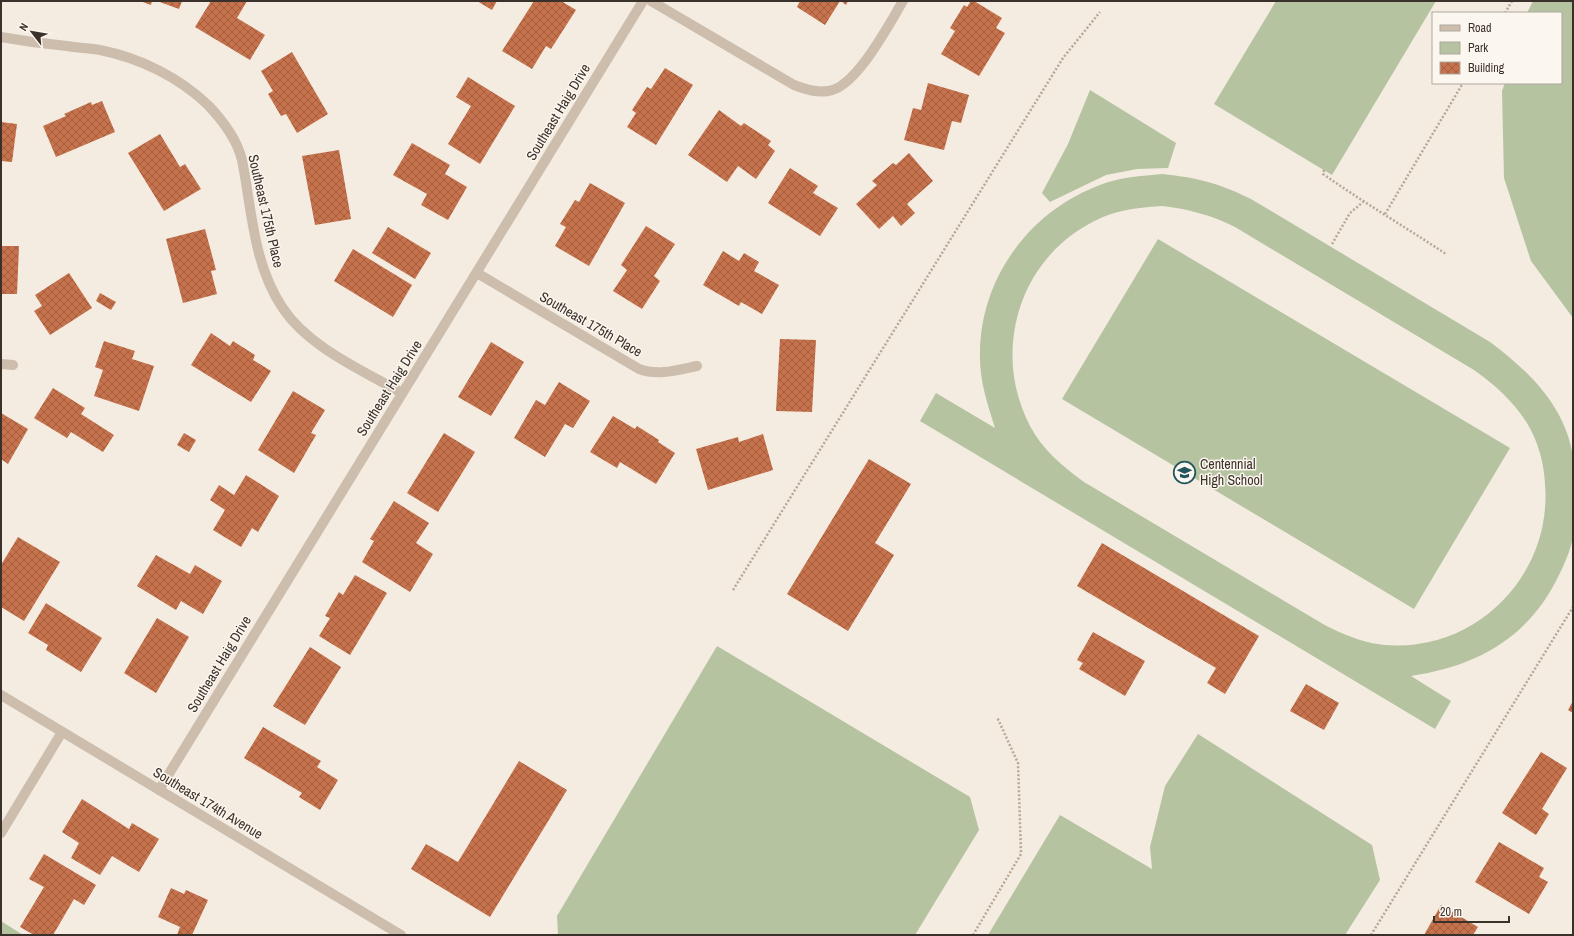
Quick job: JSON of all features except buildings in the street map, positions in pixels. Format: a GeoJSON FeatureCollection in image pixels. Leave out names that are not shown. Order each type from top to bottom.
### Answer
{"type":"FeatureCollection","features":[{"type":"Feature","properties":{"kind":"street","name":"Southeast Haig Drive"},"geometry":{"type":"LineString","coordinates":[[159,790],[643,1]]}},
{"type":"Feature","properties":{"kind":"street"},"geometry":{"type":"LineString","coordinates":[[651,1],[794,85],[817,91],[828,92],[839,88],[856,72],[873,52],[903,1]]}},
{"type":"Feature","properties":{"kind":"street","name":"Southeast 175th Place"},"geometry":{"type":"LineString","coordinates":[[1,37],[99,50],[129,57],[159,71],[196,94],[218,116],[228,129],[241,158],[255,240],[261,262],[269,282],[283,308],[299,327],[317,343],[402,393]]}},
{"type":"Feature","properties":{"kind":"street","name":"Southeast 175th Place"},"geometry":{"type":"LineString","coordinates":[[477,273],[645,371],[650,373],[661,373],[697,366]]}},
{"type":"Feature","properties":{"kind":"street"},"geometry":{"type":"LineString","coordinates":[[1,364],[13,365]]}},
{"type":"Feature","properties":{"kind":"street","name":"Southeast 174th Avenue"},"geometry":{"type":"LineString","coordinates":[[1,695],[401,935]]}},
{"type":"Feature","properties":{"kind":"street"},"geometry":{"type":"LineString","coordinates":[[1,832],[62,732]]}},
{"type":"Feature","properties":{"kind":"path"},"geometry":{"type":"LineString","coordinates":[[1506,12],[1512,1]]}},
{"type":"Feature","properties":{"kind":"path"},"geometry":{"type":"LineString","coordinates":[[733,590],[1063,58],[1100,12]]}},
{"type":"Feature","properties":{"kind":"path"},"geometry":{"type":"LineString","coordinates":[[1385,214],[1462,84]]}},
{"type":"Feature","properties":{"kind":"path"},"geometry":{"type":"LineString","coordinates":[[1324,170],[1323,174],[1363,202],[1385,214],[1446,254]]}},
{"type":"Feature","properties":{"kind":"path"},"geometry":{"type":"LineString","coordinates":[[1332,244],[1350,213],[1363,202]]}},
{"type":"Feature","properties":{"kind":"path"},"geometry":{"type":"LineString","coordinates":[[1371,935],[1573,607]]}},
{"type":"Feature","properties":{"kind":"path"},"geometry":{"type":"LineString","coordinates":[[973,935],[1021,854],[1018,763],[997,717]]}},
{"type":"Feature","properties":{"kind":"green space"},"geometry":{"type":"Polygon","coordinates":[[[1276,1],[1436,1],[1332,175],[1214,104],[1276,1]]]}},
{"type":"Feature","properties":{"kind":"green space"},"geometry":{"type":"Polygon","coordinates":[[[1533,1],[1573,1],[1573,318],[1531,261],[1504,178],[1502,91],[1505,84],[1562,84],[1562,12],[1528,12],[1533,1]]]}},
{"type":"Feature","properties":{"kind":"green space"},"geometry":{"type":"Polygon","coordinates":[[[1090,90],[1176,143],[1168,168],[1137,169],[1106,175],[1050,202],[1042,193],[1068,144],[1090,90]]]}},
{"type":"Feature","properties":{"kind":"green space"},"geometry":{"type":"Polygon","coordinates":[[[1162,174],[1198,179],[1228,189],[1251,199],[1490,342],[1518,365],[1543,391],[1554,406],[1562,422],[1569,439],[1573,457],[1573,536],[1566,561],[1547,597],[1532,616],[1516,632],[1479,656],[1458,665],[1411,676],[1451,701],[1435,729],[920,421],[936,393],[995,428],[986,400],[982,381],[980,352],[983,324],[989,298],[1000,273],[1014,250],[1032,229],[1052,212],[1075,197],[1100,185],[1115,180],[1162,174]],[[1155,206],[1136,208],[1111,214],[1081,229],[1056,249],[1036,273],[1022,301],[1014,332],[1013,363],[1018,395],[1030,426],[1040,442],[1060,463],[1084,482],[1323,624],[1352,637],[1371,643],[1406,645],[1440,639],[1470,626],[1497,606],[1519,581],[1535,552],[1544,519],[1545,484],[1542,460],[1531,430],[1516,408],[1496,388],[1474,370],[1235,227],[1208,216],[1172,207],[1155,206]]]}},
{"type":"Feature","properties":{"kind":"green space"},"geometry":{"type":"Polygon","coordinates":[[[1158,239],[1510,448],[1414,609],[1062,399],[1158,239]]]}},
{"type":"Feature","properties":{"kind":"green space"},"geometry":{"type":"Polygon","coordinates":[[[717,646],[970,797],[979,830],[915,935],[558,935],[557,916],[717,646]]]}},
{"type":"Feature","properties":{"kind":"green space"},"geometry":{"type":"Polygon","coordinates":[[[1198,734],[1372,845],[1380,880],[1345,935],[988,935],[1060,815],[1152,869],[1150,847],[1165,786],[1198,734]]]}},
{"type":"Feature","properties":{"kind":"green space"},"geometry":{"type":"Polygon","coordinates":[[[1,921],[23,935],[1,935],[1,921]]]}},
{"type":"Feature","properties":{"kind":"place","name":"Centennial High School"},"geometry":{"type":"Point","coordinates":[1184,472]}}]}
